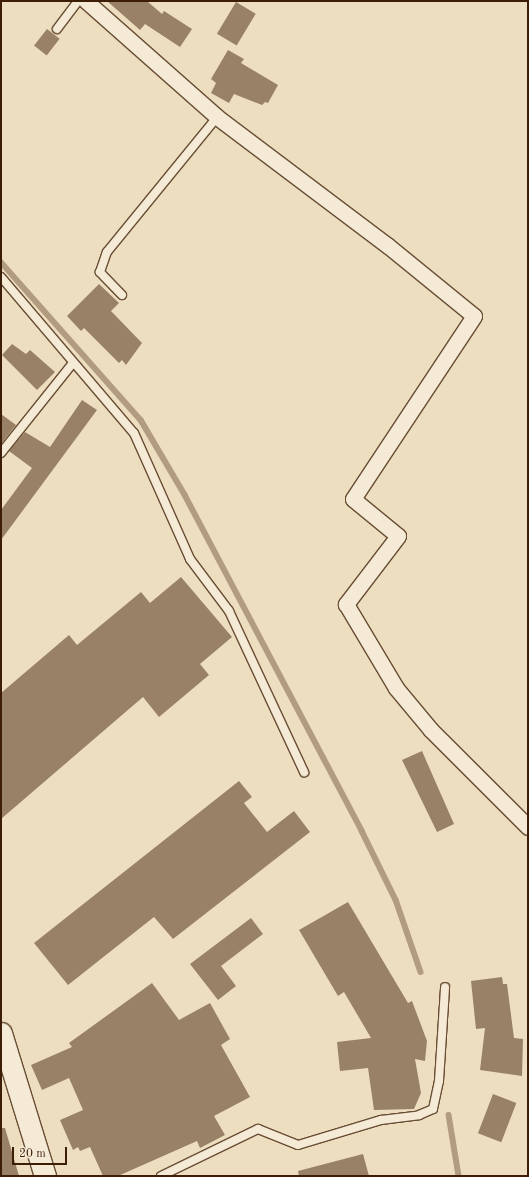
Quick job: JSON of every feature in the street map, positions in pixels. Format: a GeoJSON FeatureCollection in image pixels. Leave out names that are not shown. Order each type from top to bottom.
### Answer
{"type":"FeatureCollection","features":[{"type":"Feature","properties":{"kind":"main road"},"geometry":{"type":"LineString","coordinates":[[1,1033],[45,1176]]}},
{"type":"Feature","properties":{"kind":"street"},"geometry":{"type":"LineString","coordinates":[[86,1],[217,117],[375,236],[474,316],[353,499],[398,536],[346,604],[396,688],[437,735],[528,827]]}},
{"type":"Feature","properties":{"kind":"lane"},"geometry":{"type":"LineString","coordinates":[[57,29],[78,1]]}},
{"type":"Feature","properties":{"kind":"lane"},"geometry":{"type":"LineString","coordinates":[[122,295],[100,272],[107,252],[217,117]]}},
{"type":"Feature","properties":{"kind":"lane"},"geometry":{"type":"LineString","coordinates":[[1,277],[72,364],[134,433],[190,559],[229,611],[304,772]]}},
{"type":"Feature","properties":{"kind":"lane"},"geometry":{"type":"LineString","coordinates":[[1,453],[72,364]]}},
{"type":"Feature","properties":{"kind":"lane"},"geometry":{"type":"LineString","coordinates":[[161,1176],[258,1129],[298,1145],[381,1120],[420,1115],[433,1109],[439,1081],[445,987]]}},
{"type":"Feature","properties":{"kind":"building"},"geometry":{"type":"Polygon","coordinates":[[[107,1],[147,1],[162,14],[164,11],[192,29],[180,47],[145,24],[140,30],[107,1]]]}},
{"type":"Feature","properties":{"kind":"building"},"geometry":{"type":"Polygon","coordinates":[[[236,2],[256,14],[237,46],[217,34],[236,2]]]}},
{"type":"Feature","properties":{"kind":"building"},"geometry":{"type":"Polygon","coordinates":[[[47,29],[60,39],[47,55],[34,46],[47,29]]]}},
{"type":"Feature","properties":{"kind":"building"},"geometry":{"type":"Polygon","coordinates":[[[228,50],[244,59],[241,63],[278,85],[268,103],[265,102],[262,105],[234,94],[229,103],[211,93],[216,83],[211,79],[228,50]]]}},
{"type":"Feature","properties":{"kind":"building"},"geometry":{"type":"Polygon","coordinates":[[[99,284],[119,303],[111,311],[142,343],[126,365],[122,360],[119,363],[84,328],[81,331],[67,316],[99,284]]]}},
{"type":"Feature","properties":{"kind":"building"},"geometry":{"type":"Polygon","coordinates":[[[12,344],[26,354],[30,350],[55,372],[37,390],[2,355],[12,344]]]}},
{"type":"Feature","properties":{"kind":"building"},"geometry":{"type":"Polygon","coordinates":[[[82,400],[97,410],[1,540],[1,510],[32,468],[9,451],[25,432],[50,447],[82,400]]]}},
{"type":"Feature","properties":{"kind":"building"},"geometry":{"type":"Polygon","coordinates":[[[1,414],[16,425],[1,444],[1,414]]]}},
{"type":"Feature","properties":{"kind":"building"},"geometry":{"type":"Polygon","coordinates":[[[181,577],[232,637],[200,664],[209,675],[159,717],[143,697],[1,819],[1,693],[69,635],[77,645],[141,592],[150,603],[181,577]]]}},
{"type":"Feature","properties":{"kind":"building"},"geometry":{"type":"Polygon","coordinates":[[[422,751],[454,824],[437,832],[402,760],[422,751]]]}},
{"type":"Feature","properties":{"kind":"building"},"geometry":{"type":"Polygon","coordinates":[[[239,781],[252,797],[244,803],[267,832],[294,811],[310,832],[173,939],[154,917],[68,985],[34,943],[239,781]]]}},
{"type":"Feature","properties":{"kind":"building"},"geometry":{"type":"Polygon","coordinates":[[[348,902],[408,1003],[412,1001],[427,1041],[425,1061],[415,1059],[421,1093],[414,1109],[374,1110],[368,1068],[340,1071],[337,1042],[371,1038],[344,992],[338,996],[299,930],[348,902]]]}},
{"type":"Feature","properties":{"kind":"building"},"geometry":{"type":"Polygon","coordinates":[[[251,918],[263,934],[221,966],[236,986],[218,1000],[190,964],[251,918]]]}},
{"type":"Feature","properties":{"kind":"building"},"geometry":{"type":"Polygon","coordinates":[[[502,977],[503,984],[507,984],[514,1038],[523,1039],[522,1076],[480,1070],[485,1028],[476,1029],[471,981],[502,977]]]}},
{"type":"Feature","properties":{"kind":"building"},"geometry":{"type":"Polygon","coordinates":[[[152,983],[179,1020],[210,1003],[230,1039],[221,1045],[250,1097],[214,1116],[225,1135],[200,1148],[197,1141],[118,1176],[103,1176],[90,1147],[80,1151],[78,1147],[73,1150],[60,1120],[83,1110],[69,1078],[42,1090],[31,1065],[72,1047],[69,1043],[152,983]]]}},
{"type":"Feature","properties":{"kind":"building"},"geometry":{"type":"Polygon","coordinates":[[[493,1094],[516,1103],[501,1142],[478,1133],[493,1094]]]}},
{"type":"Feature","properties":{"kind":"building"},"geometry":{"type":"Polygon","coordinates":[[[1,1128],[5,1128],[19,1176],[1,1176],[1,1128]]]}},
{"type":"Feature","properties":{"kind":"building"},"geometry":{"type":"Polygon","coordinates":[[[363,1154],[369,1176],[299,1176],[298,1171],[363,1154]]]}},
{"type":"Feature","properties":{"kind":"waterway"},"geometry":{"type":"LineString","coordinates":[[1,262],[141,420],[185,495],[362,831],[396,900],[421,972]]}},
{"type":"Feature","properties":{"kind":"waterway"},"geometry":{"type":"LineString","coordinates":[[449,1115],[459,1176]]}}]}
